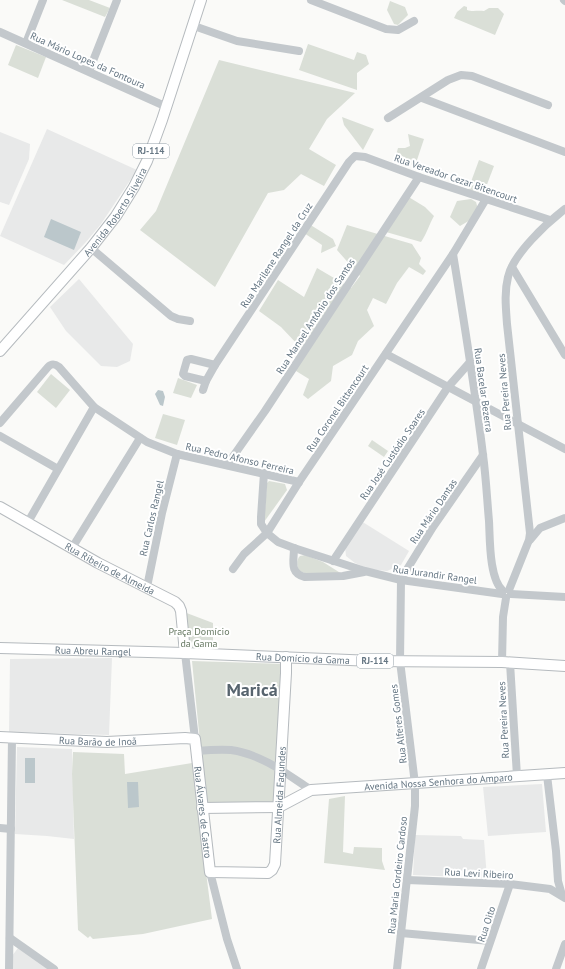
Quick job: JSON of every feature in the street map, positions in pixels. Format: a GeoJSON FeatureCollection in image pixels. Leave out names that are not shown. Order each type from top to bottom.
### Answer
{"type":"FeatureCollection","features":[{"type":"Feature","properties":{"kind":"main road","name":"Avenida Roberto Silveira"},"geometry":{"type":"LineString","coordinates":[[0,351],[91,248],[122,208],[137,182],[147,161],[167,107],[202,0]]}},
{"type":"Feature","properties":{"kind":"main road","name":"Rua Ribeiro de Almeida"},"geometry":{"type":"LineString","coordinates":[[0,507],[98,563],[147,586],[175,602],[179,606],[185,653]]}},
{"type":"Feature","properties":{"kind":"main road","name":"Rua Abreu Rangel"},"geometry":{"type":"LineString","coordinates":[[0,648],[185,653]]}},
{"type":"Feature","properties":{"kind":"main road","name":"Rua Domício da Gama"},"geometry":{"type":"LineString","coordinates":[[185,653],[400,661],[506,662],[565,666]]}},
{"type":"Feature","properties":{"kind":"main road","name":"Rua Almeida Fagundes"},"geometry":{"type":"LineString","coordinates":[[210,872],[262,873],[272,870],[275,864],[287,667],[286,657]]}},
{"type":"Feature","properties":{"kind":"main road","name":"Rua Barão de Inoã"},"geometry":{"type":"LineString","coordinates":[[0,737],[107,742],[186,738],[195,739]]}},
{"type":"Feature","properties":{"kind":"main road","name":"Rua Álvares de Castro"},"geometry":{"type":"LineString","coordinates":[[195,739],[210,872]]}},
{"type":"Feature","properties":{"kind":"main road","name":"Avenida Nossa Senhora do Amparo"},"geometry":{"type":"LineString","coordinates":[[279,807],[311,790],[565,773]]}},
{"type":"Feature","properties":{"kind":"main road"},"geometry":{"type":"LineString","coordinates":[[202,808],[279,807]]}},
{"type":"Feature","properties":{"kind":"street"},"geometry":{"type":"LineString","coordinates":[[26,43],[43,0]]}},
{"type":"Feature","properties":{"kind":"street"},"geometry":{"type":"LineString","coordinates":[[89,71],[117,0]]}},
{"type":"Feature","properties":{"kind":"street"},"geometry":{"type":"LineString","coordinates":[[311,0],[386,29],[398,30],[414,21]]}},
{"type":"Feature","properties":{"kind":"street"},"geometry":{"type":"LineString","coordinates":[[194,26],[237,41],[298,51]]}},
{"type":"Feature","properties":{"kind":"street","name":"Rua Mário Lopes da Fontoura"},"geometry":{"type":"LineString","coordinates":[[0,32],[167,107]]}},
{"type":"Feature","properties":{"kind":"street"},"geometry":{"type":"LineString","coordinates":[[388,118],[422,98],[448,80],[456,76],[466,74],[548,105]]}},
{"type":"Feature","properties":{"kind":"street"},"geometry":{"type":"LineString","coordinates":[[422,98],[565,152]]}},
{"type":"Feature","properties":{"kind":"street","name":"Rua Vereador Cezar Bitencourt"},"geometry":{"type":"LineString","coordinates":[[355,156],[365,157],[419,177],[550,220]]}},
{"type":"Feature","properties":{"kind":"street","name":"Rua Marilene Rangel da Cruz"},"geometry":{"type":"LineString","coordinates":[[203,390],[215,365],[355,156]]}},
{"type":"Feature","properties":{"kind":"street","name":"Rua Manoel Antônio dos Santos"},"geometry":{"type":"LineString","coordinates":[[227,465],[265,411],[419,177]]}},
{"type":"Feature","properties":{"kind":"street"},"geometry":{"type":"LineString","coordinates":[[453,254],[486,199]]}},
{"type":"Feature","properties":{"kind":"street","name":"Rua Pereira Neves"},"geometry":{"type":"LineString","coordinates":[[517,776],[503,617],[506,593],[529,540],[529,521],[517,423],[505,299],[508,276],[518,256],[550,220],[565,210]]}},
{"type":"Feature","properties":{"kind":"street"},"geometry":{"type":"LineString","coordinates":[[91,248],[171,316],[178,320],[190,321]]}},
{"type":"Feature","properties":{"kind":"street","name":"Rua Coronel Bittencourt"},"geometry":{"type":"LineString","coordinates":[[233,569],[244,554],[267,532],[299,482],[453,254]]}},
{"type":"Feature","properties":{"kind":"street","name":"Rua Bacelar Bezerra"},"geometry":{"type":"LineString","coordinates":[[453,254],[471,361],[483,456],[493,565],[498,587],[506,593]]}},
{"type":"Feature","properties":{"kind":"street"},"geometry":{"type":"LineString","coordinates":[[512,267],[565,355]]}},
{"type":"Feature","properties":{"kind":"street"},"geometry":{"type":"LineString","coordinates":[[386,354],[565,449]]}},
{"type":"Feature","properties":{"kind":"street"},"geometry":{"type":"LineString","coordinates":[[206,381],[185,376],[183,374],[187,360],[191,359],[215,365]]}},
{"type":"Feature","properties":{"kind":"street","name":"Rua José Custódio Soares"},"geometry":{"type":"LineString","coordinates":[[333,561],[448,387],[471,361]]}},
{"type":"Feature","properties":{"kind":"street","name":"Rua Pedro Afonso Ferreira"},"geometry":{"type":"LineString","coordinates":[[0,423],[48,366],[54,364],[59,367],[94,407],[140,438],[177,454],[299,482]]}},
{"type":"Feature","properties":{"kind":"street"},"geometry":{"type":"LineString","coordinates":[[28,522],[94,407]]}},
{"type":"Feature","properties":{"kind":"street"},"geometry":{"type":"LineString","coordinates":[[0,436],[58,469]]}},
{"type":"Feature","properties":{"kind":"street"},"geometry":{"type":"LineString","coordinates":[[72,548],[140,438]]}},
{"type":"Feature","properties":{"kind":"street","name":"Rua Carlos Rangel"},"geometry":{"type":"LineString","coordinates":[[147,586],[162,513],[177,454]]}},
{"type":"Feature","properties":{"kind":"street","name":"Rua Mário Dantas"},"geometry":{"type":"LineString","coordinates":[[401,580],[433,527],[483,456]]}},
{"type":"Feature","properties":{"kind":"street"},"geometry":{"type":"LineString","coordinates":[[264,473],[261,524],[267,532]]}},
{"type":"Feature","properties":{"kind":"street"},"geometry":{"type":"LineString","coordinates":[[529,540],[540,528],[565,518]]}},
{"type":"Feature","properties":{"kind":"street"},"geometry":{"type":"LineString","coordinates":[[529,521],[540,528]]}},
{"type":"Feature","properties":{"kind":"street","name":"Rua Jurandir Rangel"},"geometry":{"type":"LineString","coordinates":[[267,532],[278,542],[294,548],[365,572],[401,580],[506,593],[565,597]]}},
{"type":"Feature","properties":{"kind":"street","name":"Rua Jurandir Rangel"},"geometry":{"type":"LineString","coordinates":[[294,548],[294,570],[296,574],[300,576],[343,576],[365,572]]}},
{"type":"Feature","properties":{"kind":"street","name":"Rua Alferes Gomes"},"geometry":{"type":"LineString","coordinates":[[401,580],[400,661],[415,784]]}},
{"type":"Feature","properties":{"kind":"street","name":"Rua Álvares de Castro"},"geometry":{"type":"LineString","coordinates":[[185,653],[195,739]]}},
{"type":"Feature","properties":{"kind":"street"},"geometry":{"type":"LineString","coordinates":[[9,969],[12,738]]}},
{"type":"Feature","properties":{"kind":"street"},"geometry":{"type":"LineString","coordinates":[[196,751],[224,750],[244,753],[257,757],[281,770],[311,790]]}},
{"type":"Feature","properties":{"kind":"street"},"geometry":{"type":"LineString","coordinates":[[547,775],[558,881],[563,897]]}},
{"type":"Feature","properties":{"kind":"street","name":"Rua Maria Cordeiro Cardoso"},"geometry":{"type":"LineString","coordinates":[[397,969],[415,806],[415,784]]}},
{"type":"Feature","properties":{"kind":"street"},"geometry":{"type":"LineString","coordinates":[[0,828],[11,829]]}},
{"type":"Feature","properties":{"kind":"street","name":"Rua Álvares de Castro"},"geometry":{"type":"LineString","coordinates":[[210,872],[227,939],[237,969]]}},
{"type":"Feature","properties":{"kind":"street","name":"Rua Levi Ribeiro"},"geometry":{"type":"LineString","coordinates":[[407,880],[510,884],[550,889],[563,897]]}},
{"type":"Feature","properties":{"kind":"street"},"geometry":{"type":"LineString","coordinates":[[550,889],[558,881]]}},
{"type":"Feature","properties":{"kind":"street","name":"Rua Oito"},"geometry":{"type":"LineString","coordinates":[[481,969],[510,884]]}},
{"type":"Feature","properties":{"kind":"street"},"geometry":{"type":"LineString","coordinates":[[401,933],[490,941]]}},
{"type":"Feature","properties":{"kind":"street"},"geometry":{"type":"LineString","coordinates":[[10,938],[54,969]]}},
{"type":"Feature","properties":{"kind":"street"},"geometry":{"type":"LineString","coordinates":[[556,969],[565,944]]}},
{"type":"Feature","properties":{"kind":"shaded area"},"geometry":{"type":"Polygon","coordinates":[[[47,129],[137,170],[101,224],[64,265],[0,236],[47,129]]]}},
{"type":"Feature","properties":{"kind":"shaded area"},"geometry":{"type":"Polygon","coordinates":[[[0,132],[30,144],[29,159],[9,205],[0,202],[0,132]]]}},
{"type":"Feature","properties":{"kind":"shaded area"},"geometry":{"type":"Polygon","coordinates":[[[51,219],[81,232],[74,250],[44,237],[51,219]]]}},
{"type":"Feature","properties":{"kind":"shaded area"},"geometry":{"type":"Polygon","coordinates":[[[79,279],[133,344],[130,361],[117,367],[101,366],[66,331],[50,307],[79,279]]]}},
{"type":"Feature","properties":{"kind":"shaded area"},"geometry":{"type":"Polygon","coordinates":[[[158,390],[163,391],[165,397],[163,406],[160,405],[155,394],[158,390]]]}},
{"type":"Feature","properties":{"kind":"shaded area"},"geometry":{"type":"Polygon","coordinates":[[[361,521],[409,551],[401,565],[387,571],[369,569],[355,563],[346,556],[345,547],[361,521]]]}},
{"type":"Feature","properties":{"kind":"shaded area"},"geometry":{"type":"Polygon","coordinates":[[[112,658],[109,735],[9,732],[10,659],[112,658]]]}},
{"type":"Feature","properties":{"kind":"shaded area"},"geometry":{"type":"Polygon","coordinates":[[[17,747],[72,749],[74,839],[15,834],[17,747]]]}},
{"type":"Feature","properties":{"kind":"shaded area"},"geometry":{"type":"Polygon","coordinates":[[[25,758],[35,758],[35,783],[25,783],[25,758]]]}},
{"type":"Feature","properties":{"kind":"shaded area"},"geometry":{"type":"Polygon","coordinates":[[[127,782],[138,782],[139,807],[128,808],[127,782]]]}},
{"type":"Feature","properties":{"kind":"shaded area"},"geometry":{"type":"Polygon","coordinates":[[[542,784],[546,832],[488,836],[483,787],[542,784]]]}},
{"type":"Feature","properties":{"kind":"shaded area"},"geometry":{"type":"Polygon","coordinates":[[[415,835],[461,836],[463,839],[484,840],[487,878],[413,875],[415,835]]]}},
{"type":"Feature","properties":{"kind":"shaded area"},"geometry":{"type":"Polygon","coordinates":[[[18,948],[49,969],[12,969],[12,956],[18,948]]]}},
{"type":"Feature","properties":{"kind":"green space"},"geometry":{"type":"Polygon","coordinates":[[[62,0],[89,0],[110,8],[105,17],[62,0]]]}},
{"type":"Feature","properties":{"kind":"green space"},"geometry":{"type":"Polygon","coordinates":[[[390,1],[405,7],[408,15],[398,25],[394,24],[387,10],[390,1]]]}},
{"type":"Feature","properties":{"kind":"green space"},"geometry":{"type":"Polygon","coordinates":[[[464,6],[467,7],[467,10],[471,11],[484,11],[489,8],[498,8],[504,14],[495,35],[454,18],[457,12],[464,6]]]}},
{"type":"Feature","properties":{"kind":"green space"},"geometry":{"type":"Polygon","coordinates":[[[308,44],[354,60],[357,52],[366,55],[369,64],[357,73],[357,90],[299,70],[308,44]]]}},
{"type":"Feature","properties":{"kind":"green space"},"geometry":{"type":"Polygon","coordinates":[[[16,45],[46,57],[38,78],[8,65],[16,45]]]}},
{"type":"Feature","properties":{"kind":"green space"},"geometry":{"type":"Polygon","coordinates":[[[219,60],[355,93],[327,119],[309,149],[336,165],[324,186],[301,174],[284,190],[268,193],[215,287],[140,230],[156,211],[219,60]]]}},
{"type":"Feature","properties":{"kind":"green space"},"geometry":{"type":"Polygon","coordinates":[[[342,117],[374,129],[363,150],[344,125],[342,117]]]}},
{"type":"Feature","properties":{"kind":"green space"},"geometry":{"type":"Polygon","coordinates":[[[408,134],[424,139],[415,166],[405,162],[405,157],[396,155],[398,148],[410,146],[408,134]]]}},
{"type":"Feature","properties":{"kind":"green space"},"geometry":{"type":"Polygon","coordinates":[[[479,160],[494,166],[483,195],[468,190],[479,160]]]}},
{"type":"Feature","properties":{"kind":"green space"},"geometry":{"type":"Polygon","coordinates":[[[407,196],[425,207],[434,216],[421,242],[386,232],[407,196]]]}},
{"type":"Feature","properties":{"kind":"green space"},"geometry":{"type":"Polygon","coordinates":[[[471,199],[476,202],[478,209],[472,219],[460,226],[450,217],[457,201],[471,199]]]}},
{"type":"Feature","properties":{"kind":"green space"},"geometry":{"type":"Polygon","coordinates":[[[309,224],[333,239],[336,246],[321,253],[322,245],[304,233],[309,224]]]}},
{"type":"Feature","properties":{"kind":"green space"},"geometry":{"type":"Polygon","coordinates":[[[347,225],[412,244],[421,258],[419,264],[426,271],[423,275],[409,267],[397,283],[386,304],[373,298],[367,310],[374,326],[358,341],[352,355],[333,366],[331,381],[308,399],[303,395],[309,379],[296,371],[299,346],[281,327],[259,311],[278,280],[304,297],[317,268],[351,288],[360,276],[337,250],[347,225]]]}},
{"type":"Feature","properties":{"kind":"green space"},"geometry":{"type":"Polygon","coordinates":[[[51,374],[70,390],[56,408],[37,392],[51,374]]]}},
{"type":"Feature","properties":{"kind":"green space"},"geometry":{"type":"Polygon","coordinates":[[[178,378],[197,385],[191,398],[173,393],[178,378]]]}},
{"type":"Feature","properties":{"kind":"green space"},"geometry":{"type":"Polygon","coordinates":[[[163,414],[185,420],[177,445],[155,438],[163,414]]]}},
{"type":"Feature","properties":{"kind":"green space"},"geometry":{"type":"Polygon","coordinates":[[[372,440],[388,451],[384,457],[368,446],[372,440]]]}},
{"type":"Feature","properties":{"kind":"green space"},"geometry":{"type":"Polygon","coordinates":[[[269,481],[285,484],[287,490],[264,522],[267,483],[269,481]]]}},
{"type":"Feature","properties":{"kind":"green space"},"geometry":{"type":"Polygon","coordinates":[[[305,555],[323,562],[342,574],[305,573],[299,571],[297,561],[300,556],[305,555]]]}},
{"type":"Feature","properties":{"kind":"green space","name":"Praça Domício da Gama"},"geometry":{"type":"Polygon","coordinates":[[[184,612],[213,623],[213,651],[187,651],[184,612]]]}},
{"type":"Feature","properties":{"kind":"green space"},"geometry":{"type":"Polygon","coordinates":[[[192,661],[284,664],[274,798],[272,803],[206,803],[192,661]]]}},
{"type":"Feature","properties":{"kind":"green space"},"geometry":{"type":"Polygon","coordinates":[[[73,752],[124,754],[125,774],[192,763],[212,919],[143,934],[93,939],[90,936],[88,938],[78,930],[72,774],[73,752]]]}},
{"type":"Feature","properties":{"kind":"green space"},"geometry":{"type":"Polygon","coordinates":[[[345,796],[343,852],[353,854],[354,847],[382,848],[382,861],[385,870],[324,863],[329,799],[345,796]]]}},
{"type":"Feature","properties":{"kind":"district","name":"Maricá"},"geometry":{"type":"Point","coordinates":[252,690]}}]}
